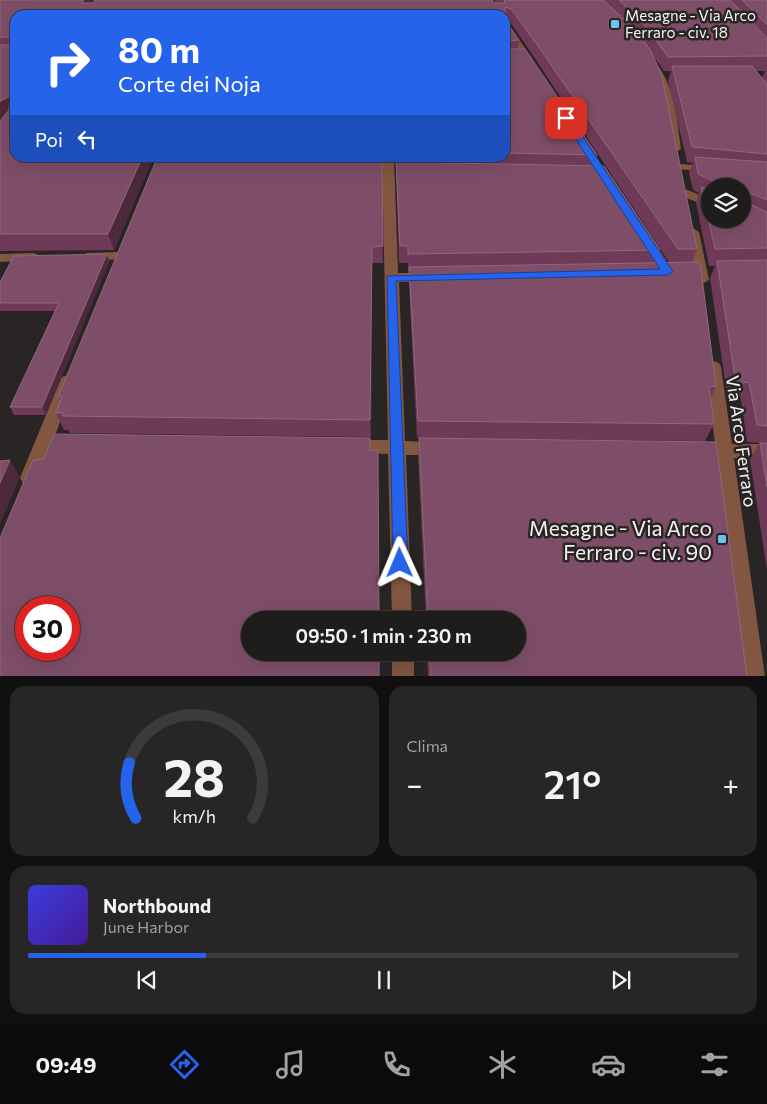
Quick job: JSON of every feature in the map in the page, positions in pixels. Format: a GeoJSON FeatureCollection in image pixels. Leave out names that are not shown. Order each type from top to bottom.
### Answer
{"type":"FeatureCollection","features":[{"type":"Feature","properties":{"kind":"street"},"geometry":{"type":"LineString","coordinates":[[510,33],[538,74]]}},
{"type":"Feature","properties":{"kind":"street"},"geometry":{"type":"LineString","coordinates":[[645,54],[666,76],[689,215],[705,272],[703,291]]}},
{"type":"Feature","properties":{"kind":"street"},"geometry":{"type":"LineString","coordinates":[[512,58],[527,58]]}},
{"type":"Feature","properties":{"kind":"street"},"geometry":{"type":"LineString","coordinates":[[389,162],[393,173],[391,278],[402,611]]}},
{"type":"Feature","properties":{"kind":"street"},"geometry":{"type":"LineString","coordinates":[[680,167],[719,170]]}},
{"type":"Feature","properties":{"kind":"street"},"geometry":{"type":"LineString","coordinates":[[685,193],[701,199]]}},
{"type":"Feature","properties":{"kind":"street"},"geometry":{"type":"LineString","coordinates":[[641,232],[667,272]]}},
{"type":"Feature","properties":{"kind":"street"},"geometry":{"type":"LineString","coordinates":[[69,257],[120,252],[111,274]]}},
{"type":"Feature","properties":{"kind":"street"},"geometry":{"type":"LineString","coordinates":[[0,258],[49,257]]}},
{"type":"Feature","properties":{"kind":"street"},"geometry":{"type":"LineString","coordinates":[[648,272],[705,272]]}},
{"type":"Feature","properties":{"kind":"street"},"geometry":{"type":"LineString","coordinates":[[391,278],[440,277]]}},
{"type":"Feature","properties":{"kind":"street","name":"Via Arco Ferraro"},"geometry":{"type":"LineString","coordinates":[[711,348],[754,676]]}},
{"type":"Feature","properties":{"kind":"street"},"geometry":{"type":"LineString","coordinates":[[22,497],[75,362]]}},
{"type":"Feature","properties":{"kind":"street"},"geometry":{"type":"LineString","coordinates":[[43,442],[92,443]]}},
{"type":"Feature","properties":{"kind":"street"},"geometry":{"type":"LineString","coordinates":[[338,447],[457,448]]}},
{"type":"Feature","properties":{"kind":"street"},"geometry":{"type":"LineString","coordinates":[[685,451],[767,452]]}},
{"type":"Feature","properties":{"kind":"street"},"geometry":{"type":"LineString","coordinates":[[402,661],[403,676]]}},
{"type":"Feature","properties":{"kind":"building"},"geometry":{"type":"Polygon","coordinates":[[[0,0],[84,0],[82,3],[93,3],[95,0],[492,0],[494,3],[505,3],[504,0],[603,0],[635,29],[651,51],[662,76],[697,249],[678,249],[536,43],[511,9],[505,7],[505,10],[10,10],[10,37],[0,37],[0,0]]]}},
{"type":"Feature","properties":{"kind":"building"},"geometry":{"type":"Polygon","coordinates":[[[619,0],[730,0],[767,38],[767,56],[668,57],[647,28],[619,0]]]}},
{"type":"Feature","properties":{"kind":"building"},"geometry":{"type":"Polygon","coordinates":[[[742,0],[767,0],[767,25],[742,0]]]}},
{"type":"Feature","properties":{"kind":"building"},"geometry":{"type":"Polygon","coordinates":[[[510,27],[519,40],[510,41],[510,27]]]}},
{"type":"Feature","properties":{"kind":"building"},"geometry":{"type":"Polygon","coordinates":[[[0,45],[10,45],[10,96],[0,102],[0,45]]]}},
{"type":"Feature","properties":{"kind":"building"},"geometry":{"type":"Polygon","coordinates":[[[510,49],[525,49],[597,155],[510,153],[510,49]]]}},
{"type":"Feature","properties":{"kind":"building"},"geometry":{"type":"Polygon","coordinates":[[[672,66],[752,66],[767,84],[767,154],[692,147],[672,66]]]}},
{"type":"Feature","properties":{"kind":"building"},"geometry":{"type":"Polygon","coordinates":[[[10,96],[10,162],[140,162],[108,234],[0,234],[0,121],[9,110],[10,96]]]}},
{"type":"Feature","properties":{"kind":"building"},"geometry":{"type":"Polygon","coordinates":[[[695,157],[767,162],[767,200],[751,194],[751,178],[707,178],[698,174],[695,157]]]}},
{"type":"Feature","properties":{"kind":"building"},"geometry":{"type":"Polygon","coordinates":[[[155,162],[382,162],[383,246],[372,247],[370,420],[62,416],[63,413],[56,413],[62,397],[58,397],[155,162]]]}},
{"type":"Feature","properties":{"kind":"building"},"geometry":{"type":"Polygon","coordinates":[[[396,162],[604,166],[660,250],[408,254],[408,246],[400,246],[396,162]]]}},
{"type":"Feature","properties":{"kind":"building"},"geometry":{"type":"Polygon","coordinates":[[[751,205],[767,212],[767,248],[715,249],[710,228],[751,228],[751,205]]]}},
{"type":"Feature","properties":{"kind":"building"},"geometry":{"type":"Polygon","coordinates":[[[107,254],[42,407],[10,407],[59,303],[0,303],[0,282],[14,256],[107,254]]]}},
{"type":"Feature","properties":{"kind":"building"},"geometry":{"type":"Polygon","coordinates":[[[767,260],[767,426],[757,425],[749,382],[736,384],[717,261],[767,260]]]}},
{"type":"Feature","properties":{"kind":"building"},"geometry":{"type":"Polygon","coordinates":[[[700,262],[716,386],[709,387],[714,424],[418,421],[409,267],[700,262]]]}},
{"type":"Feature","properties":{"kind":"building"},"geometry":{"type":"Polygon","coordinates":[[[54,434],[370,438],[370,450],[378,450],[379,611],[241,611],[241,661],[379,661],[379,676],[0,676],[0,538],[33,460],[44,459],[54,434]]]}},
{"type":"Feature","properties":{"kind":"building"},"geometry":{"type":"Polygon","coordinates":[[[419,438],[716,442],[747,676],[431,676],[430,661],[526,661],[526,611],[428,611],[419,438]]]}},
{"type":"Feature","properties":{"kind":"building"},"geometry":{"type":"Polygon","coordinates":[[[760,443],[767,443],[767,487],[760,443]]]}},
{"type":"Feature","properties":{"kind":"building"},"geometry":{"type":"Polygon","coordinates":[[[10,460],[0,483],[0,461],[10,460]]]}},
{"type":"Feature","properties":{"kind":"place","name":"Mesagne - Via Arco Ferraro - civ. 18"},"geometry":{"type":"Point","coordinates":[615,24]}},
{"type":"Feature","properties":{"kind":"place","name":"Mesagne - Via Arco Ferraro - civ. 90"},"geometry":{"type":"Point","coordinates":[722,539]}},
{"type":"Feature","properties":{"kind":"route"},"geometry":{"type":"LineString","coordinates":[[400,563],[398,448],[391,278],[667,272],[566,118]]}}]}
